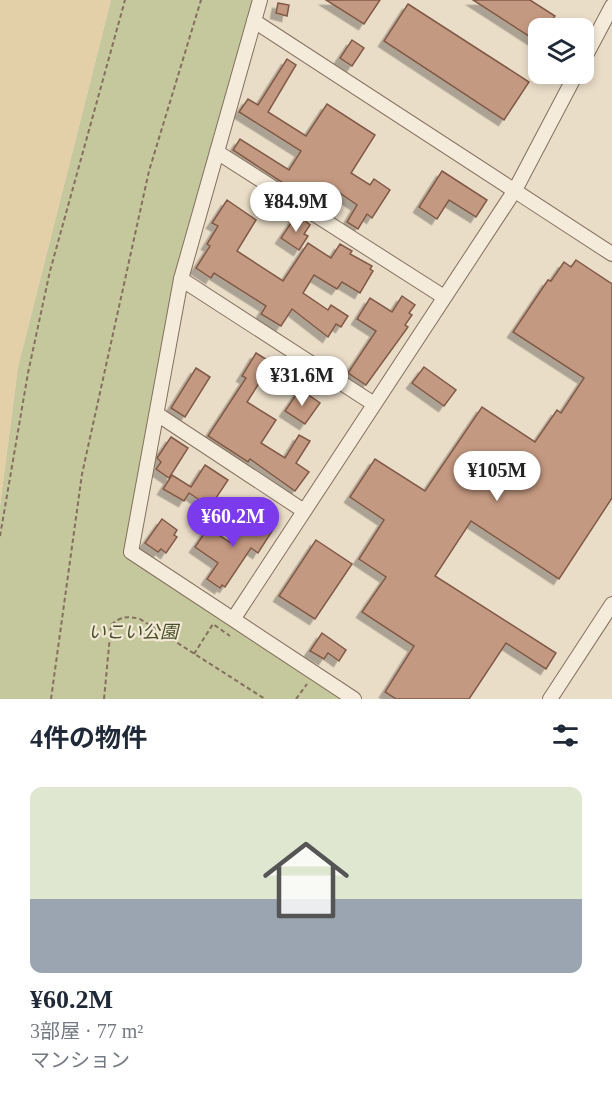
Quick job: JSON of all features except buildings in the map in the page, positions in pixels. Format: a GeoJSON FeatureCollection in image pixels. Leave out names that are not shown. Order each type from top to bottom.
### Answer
{"type":"FeatureCollection","features":[{"type":"Feature","properties":{"kind":"street"},"geometry":{"type":"LineString","coordinates":[[260,0],[181,279],[131,552],[354,699]]}},
{"type":"Feature","properties":{"kind":"street"},"geometry":{"type":"LineString","coordinates":[[594,40],[612,6]]}},
{"type":"Feature","properties":{"kind":"street"},"geometry":{"type":"LineString","coordinates":[[254,21],[612,254]]}},
{"type":"Feature","properties":{"kind":"street"},"geometry":{"type":"LineString","coordinates":[[234,618],[515,190],[571,84]]}},
{"type":"Feature","properties":{"kind":"street"},"geometry":{"type":"LineString","coordinates":[[217,152],[444,297]]}},
{"type":"Feature","properties":{"kind":"street"},"geometry":{"type":"LineString","coordinates":[[181,279],[374,404]]}},
{"type":"Feature","properties":{"kind":"street"},"geometry":{"type":"LineString","coordinates":[[157,414],[304,511]]}},
{"type":"Feature","properties":{"kind":"street"},"geometry":{"type":"LineString","coordinates":[[550,699],[612,604]]}},
{"type":"Feature","properties":{"kind":"path"},"geometry":{"type":"LineString","coordinates":[[0,536],[28,373],[50,271],[125,0]]}},
{"type":"Feature","properties":{"kind":"path"},"geometry":{"type":"LineString","coordinates":[[51,699],[82,474],[149,171],[201,0]]}},
{"type":"Feature","properties":{"kind":"path"},"geometry":{"type":"LineString","coordinates":[[104,699],[111,625],[119,618],[140,619],[265,699]]}},
{"type":"Feature","properties":{"kind":"path"},"geometry":{"type":"LineString","coordinates":[[194,654],[213,624],[230,636]]}},
{"type":"Feature","properties":{"kind":"path"},"geometry":{"type":"LineString","coordinates":[[296,699],[315,673]]}},
{"type":"Feature","properties":{"kind":"green space","name":"いこい公園"},"geometry":{"type":"Polygon","coordinates":[[[111,0],[260,0],[181,280],[131,551],[354,699],[0,699],[0,506],[18,367],[111,0]]]}},
{"type":"Feature","properties":{"kind":"sand"},"geometry":{"type":"Polygon","coordinates":[[[0,0],[111,0],[18,367],[0,506],[0,0]]]}}]}
